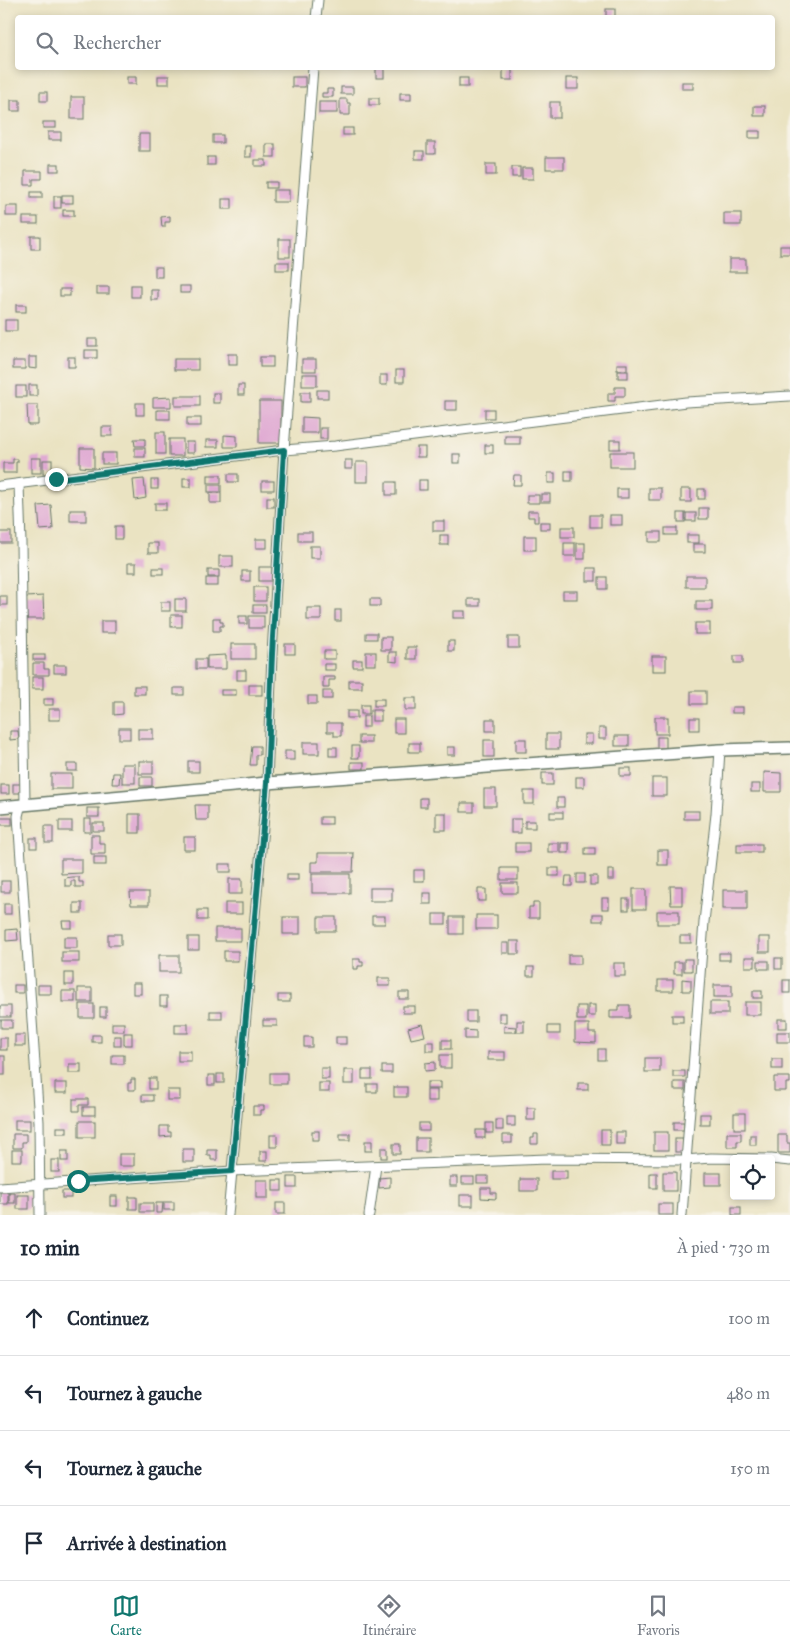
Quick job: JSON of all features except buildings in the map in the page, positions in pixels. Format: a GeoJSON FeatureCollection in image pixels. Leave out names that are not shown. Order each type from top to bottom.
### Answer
{"type":"FeatureCollection","features":[{"type":"Feature","properties":{"kind":"street"},"geometry":{"type":"LineString","coordinates":[[316,15],[318,0]]}},
{"type":"Feature","properties":{"kind":"street"},"geometry":{"type":"LineString","coordinates":[[228,1215],[267,783],[272,654],[284,450],[313,70]]}},
{"type":"Feature","properties":{"kind":"street"},"geometry":{"type":"LineString","coordinates":[[0,486],[686,402],[790,396]]}},
{"type":"Feature","properties":{"kind":"street"},"geometry":{"type":"LineString","coordinates":[[18,484],[22,562],[25,804]]}},
{"type":"Feature","properties":{"kind":"street"},"geometry":{"type":"LineString","coordinates":[[0,806],[267,783],[720,750],[790,748]]}},
{"type":"Feature","properties":{"kind":"street"},"geometry":{"type":"LineString","coordinates":[[682,1215],[704,922],[716,814],[720,750]]}},
{"type":"Feature","properties":{"kind":"street"},"geometry":{"type":"LineString","coordinates":[[25,804],[20,808],[18,816],[39,1122],[40,1215]]}},
{"type":"Feature","properties":{"kind":"street"},"geometry":{"type":"LineString","coordinates":[[0,1186],[232,1171],[547,1159],[685,1160],[730,1158]]}},
{"type":"Feature","properties":{"kind":"street"},"geometry":{"type":"LineString","coordinates":[[775,1160],[790,1161]]}},
{"type":"Feature","properties":{"kind":"street"},"geometry":{"type":"LineString","coordinates":[[369,1215],[376,1166]]}},
{"type":"Feature","properties":{"kind":"route"},"geometry":{"type":"LineString","coordinates":[[56,479],[284,450],[280,546],[272,654],[267,783],[232,1171],[78,1181]]}}]}
